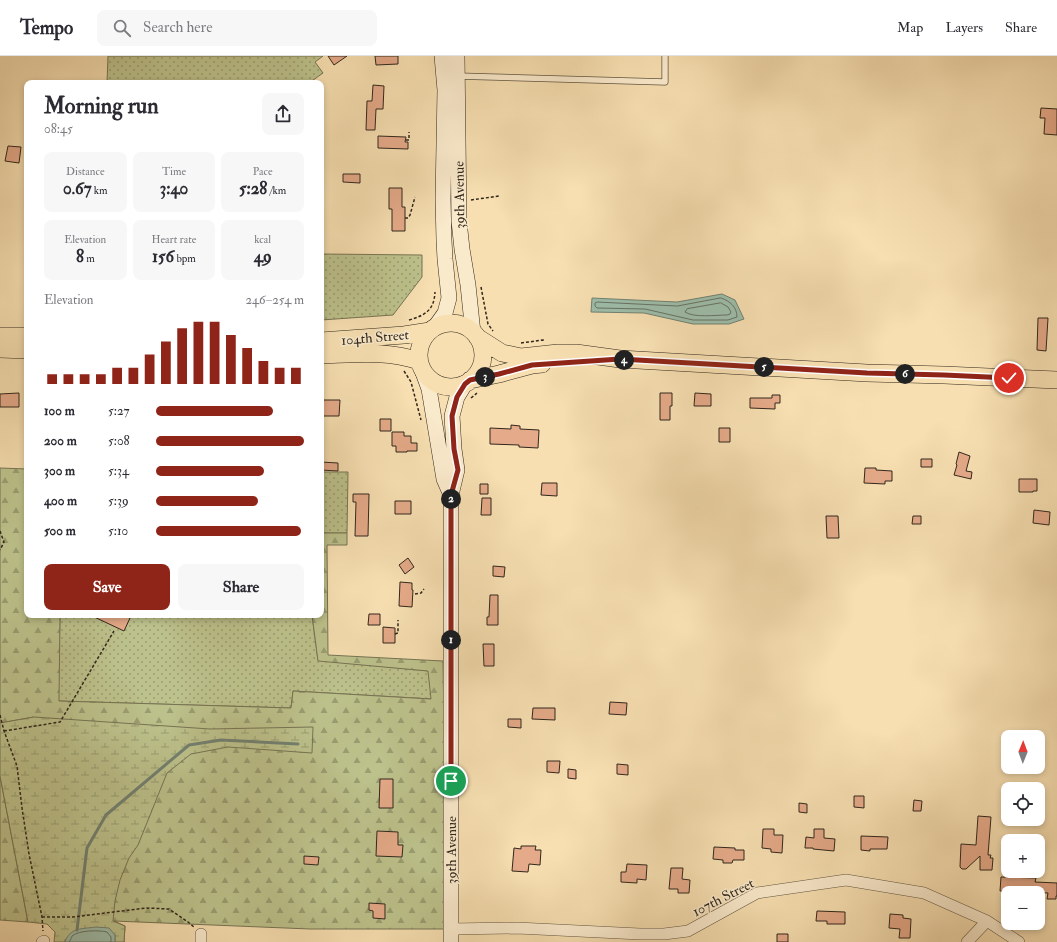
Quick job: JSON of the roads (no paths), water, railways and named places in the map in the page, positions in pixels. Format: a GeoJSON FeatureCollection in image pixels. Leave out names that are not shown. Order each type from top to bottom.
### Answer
{"type":"FeatureCollection","features":[{"type":"Feature","properties":{"kind":"main road","name":"39th Avenue"},"geometry":{"type":"LineString","coordinates":[[432,329],[445,313],[449,298],[445,259],[443,199],[445,90],[442,56]]}},
{"type":"Feature","properties":{"kind":"main road","name":"39th Avenue"},"geometry":{"type":"LineString","coordinates":[[457,56],[459,221],[475,335]]}},
{"type":"Feature","properties":{"kind":"main road"},"geometry":{"type":"LineString","coordinates":[[443,199],[459,199]]}},
{"type":"Feature","properties":{"kind":"main road"},"geometry":{"type":"LineString","coordinates":[[620,359],[532,365],[499,374],[471,385],[449,387],[434,383],[426,376],[420,364],[419,350],[423,340],[432,329],[445,324],[455,324],[465,327],[502,353],[521,357],[558,353],[576,353],[620,359],[867,373],[1057,380]]}},
{"type":"Feature","properties":{"kind":"main road","name":"104th Street"},"geometry":{"type":"LineString","coordinates":[[324,341],[404,335],[432,329]]}},
{"type":"Feature","properties":{"kind":"main road"},"geometry":{"type":"LineString","coordinates":[[471,385],[481,365],[483,356],[481,346],[475,335]]}},
{"type":"Feature","properties":{"kind":"main road"},"geometry":{"type":"LineString","coordinates":[[0,336],[24,336]]}},
{"type":"Feature","properties":{"kind":"main road"},"geometry":{"type":"LineString","coordinates":[[0,349],[24,350]]}},
{"type":"Feature","properties":{"kind":"main road","name":"104th Street"},"geometry":{"type":"LineString","coordinates":[[324,355],[383,353],[407,357],[420,364]]}},
{"type":"Feature","properties":{"kind":"main road","name":"39th Avenue"},"geometry":{"type":"LineString","coordinates":[[420,364],[429,389],[444,479],[451,495]]}},
{"type":"Feature","properties":{"kind":"main road","name":"39th Avenue"},"geometry":{"type":"LineString","coordinates":[[451,936],[451,495],[458,470],[454,449],[452,416],[457,397],[471,385]]}},
{"type":"Feature","properties":{"kind":"street","name":"107th Street"},"geometry":{"type":"LineString","coordinates":[[451,936],[518,928],[640,938],[688,931],[757,894],[846,880],[924,893],[987,921],[1019,942]]}},
{"type":"Feature","properties":{"kind":"street"},"geometry":{"type":"LineString","coordinates":[[967,942],[987,921]]}},
{"type":"Feature","properties":{"kind":"lane"},"geometry":{"type":"LineString","coordinates":[[457,76],[665,82],[665,56]]}},
{"type":"Feature","properties":{"kind":"water"},"geometry":{"type":"Polygon","coordinates":[[[722,294],[735,300],[744,319],[729,324],[693,324],[644,313],[591,312],[592,298],[677,302],[722,294]]]}},
{"type":"Feature","properties":{"kind":"water"},"geometry":{"type":"Polygon","coordinates":[[[96,927],[109,928],[115,935],[115,942],[65,942],[67,937],[74,931],[96,927]]]}},
{"type":"Feature","properties":{"kind":"waterway"},"geometry":{"type":"LineString","coordinates":[[77,930],[87,848],[106,815],[189,745],[221,740],[298,744]]}}]}
